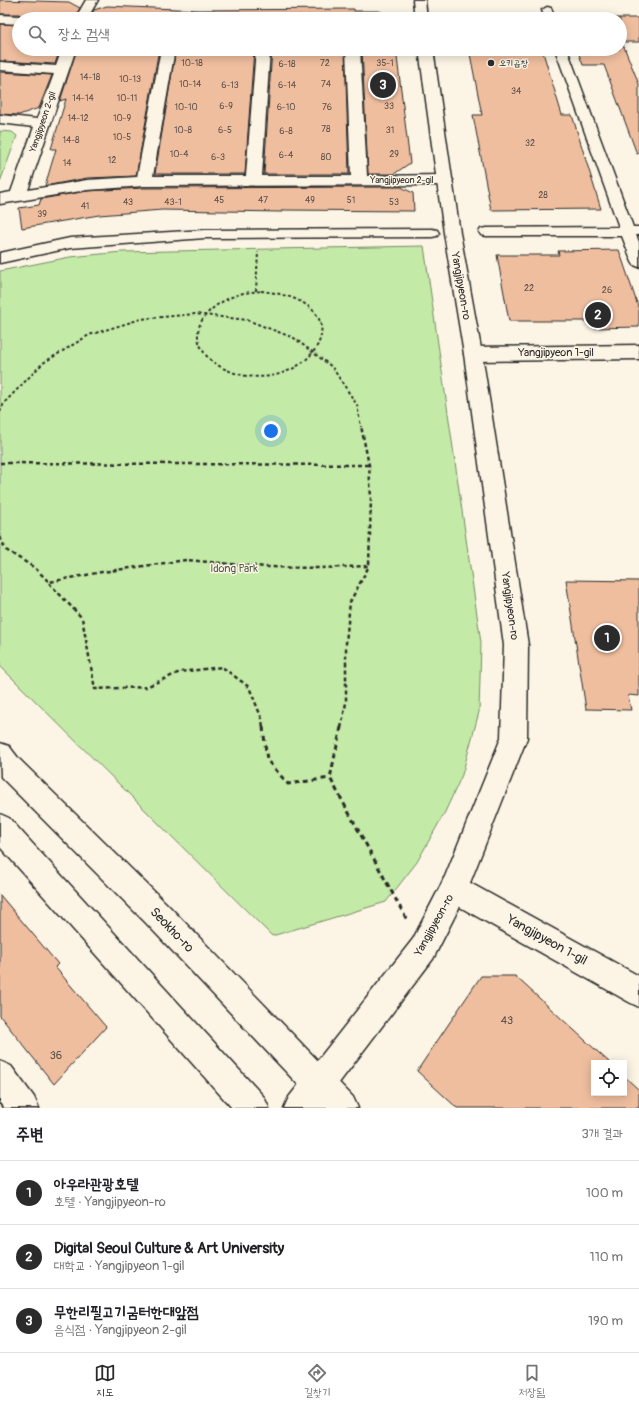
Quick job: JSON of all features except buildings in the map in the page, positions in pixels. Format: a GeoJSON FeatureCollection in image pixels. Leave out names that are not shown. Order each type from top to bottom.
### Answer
{"type":"FeatureCollection","features":[{"type":"Feature","properties":{"kind":"street"},"geometry":{"type":"LineString","coordinates":[[85,12],[92,0]]}},
{"type":"Feature","properties":{"kind":"street"},"geometry":{"type":"LineString","coordinates":[[419,0],[420,12]]}},
{"type":"Feature","properties":{"kind":"street"},"geometry":{"type":"LineString","coordinates":[[0,19],[12,20]]}},
{"type":"Feature","properties":{"kind":"street","name":"Yangjipyeon 2-gil"},"geometry":{"type":"LineString","coordinates":[[18,196],[66,56]]}},
{"type":"Feature","properties":{"kind":"street"},"geometry":{"type":"LineString","coordinates":[[144,181],[167,56]]}},
{"type":"Feature","properties":{"kind":"street"},"geometry":{"type":"LineString","coordinates":[[254,180],[263,56]]}},
{"type":"Feature","properties":{"kind":"street","name":"Yangjipyeon 2-gil"},"geometry":{"type":"LineString","coordinates":[[352,56],[359,180]]}},
{"type":"Feature","properties":{"kind":"street","name":"Yangjipyeon-ro"},"geometry":{"type":"LineString","coordinates":[[300,1108],[423,949],[454,888],[514,738],[516,645],[473,354],[452,233],[427,56]]}},
{"type":"Feature","properties":{"kind":"street"},"geometry":{"type":"LineString","coordinates":[[564,56],[633,231],[639,262]]}},
{"type":"Feature","properties":{"kind":"street"},"geometry":{"type":"LineString","coordinates":[[0,66],[61,70]]}},
{"type":"Feature","properties":{"kind":"street"},"geometry":{"type":"LineString","coordinates":[[0,119],[42,124]]}},
{"type":"Feature","properties":{"kind":"street","name":"Yangjipyeon 2-gil"},"geometry":{"type":"LineString","coordinates":[[0,200],[87,185],[144,181],[445,180]]}},
{"type":"Feature","properties":{"kind":"street"},"geometry":{"type":"LineString","coordinates":[[486,232],[633,231]]}},
{"type":"Feature","properties":{"kind":"street"},"geometry":{"type":"LineString","coordinates":[[0,258],[70,243],[205,234],[432,233]]}},
{"type":"Feature","properties":{"kind":"street","name":"Yangjipyeon 1-gil"},"geometry":{"type":"LineString","coordinates":[[473,354],[510,352],[639,352]]}},
{"type":"Feature","properties":{"kind":"street","name":"Seokho-ro"},"geometry":{"type":"LineString","coordinates":[[3,766],[157,914],[342,1108]]}},
{"type":"Feature","properties":{"kind":"street"},"geometry":{"type":"LineString","coordinates":[[0,827],[253,1108]]}},
{"type":"Feature","properties":{"kind":"street","name":"Yangjipyeon 1-gil"},"geometry":{"type":"LineString","coordinates":[[454,888],[639,992]]}},
{"type":"Feature","properties":{"kind":"street"},"geometry":{"type":"LineString","coordinates":[[0,1077],[23,1108]]}},
{"type":"Feature","properties":{"kind":"path"},"geometry":{"type":"LineString","coordinates":[[256,292],[258,233]]}},
{"type":"Feature","properties":{"kind":"path"},"geometry":{"type":"LineString","coordinates":[[256,292],[280,293],[297,298],[311,308],[319,320],[322,334],[317,348],[307,360],[290,370],[270,376],[249,376],[229,372],[212,363],[202,350],[198,336],[201,322],[210,310],[225,300],[242,293],[256,292]]}},
{"type":"Feature","properties":{"kind":"path"},"geometry":{"type":"LineString","coordinates":[[0,412],[4,402],[43,363],[89,335],[141,318],[195,314],[247,320],[294,338],[332,367],[357,405],[369,465],[371,498],[369,566],[350,602],[346,643],[346,703],[330,778],[423,949]]}},
{"type":"Feature","properties":{"kind":"path"},"geometry":{"type":"LineString","coordinates":[[0,463],[369,465]]}},
{"type":"Feature","properties":{"kind":"path"},"geometry":{"type":"LineString","coordinates":[[0,537],[6,550],[35,568],[82,618],[95,689],[146,687],[180,672],[222,667],[249,687],[262,719],[267,760],[288,784],[330,778]]}},
{"type":"Feature","properties":{"kind":"path"},"geometry":{"type":"LineString","coordinates":[[49,582],[102,572],[186,560],[266,567],[320,568],[369,566]]}},
{"type":"Feature","properties":{"kind":"green space"},"geometry":{"type":"Polygon","coordinates":[[[0,131],[12,132],[17,136],[0,182],[0,131]]]}},
{"type":"Feature","properties":{"kind":"green space","name":"Idong Park"},"geometry":{"type":"Polygon","coordinates":[[[424,246],[481,643],[479,712],[462,775],[445,812],[417,862],[386,902],[272,936],[0,666],[0,271],[70,257],[122,252],[424,246]]]}},
{"type":"Feature","properties":{"kind":"place","name":"오키곱창"},"geometry":{"type":"Point","coordinates":[491,63]}},
{"type":"Feature","properties":{"kind":"place","name":"무한리필고기굼터한대앞점"},"geometry":{"type":"Point","coordinates":[383,85]}},
{"type":"Feature","properties":{"kind":"place","name":"Digital Seoul Culture & Art University"},"geometry":{"type":"Point","coordinates":[598,315]}},
{"type":"Feature","properties":{"kind":"place","name":"아우라관광호텔"},"geometry":{"type":"Point","coordinates":[607,638]}}]}
